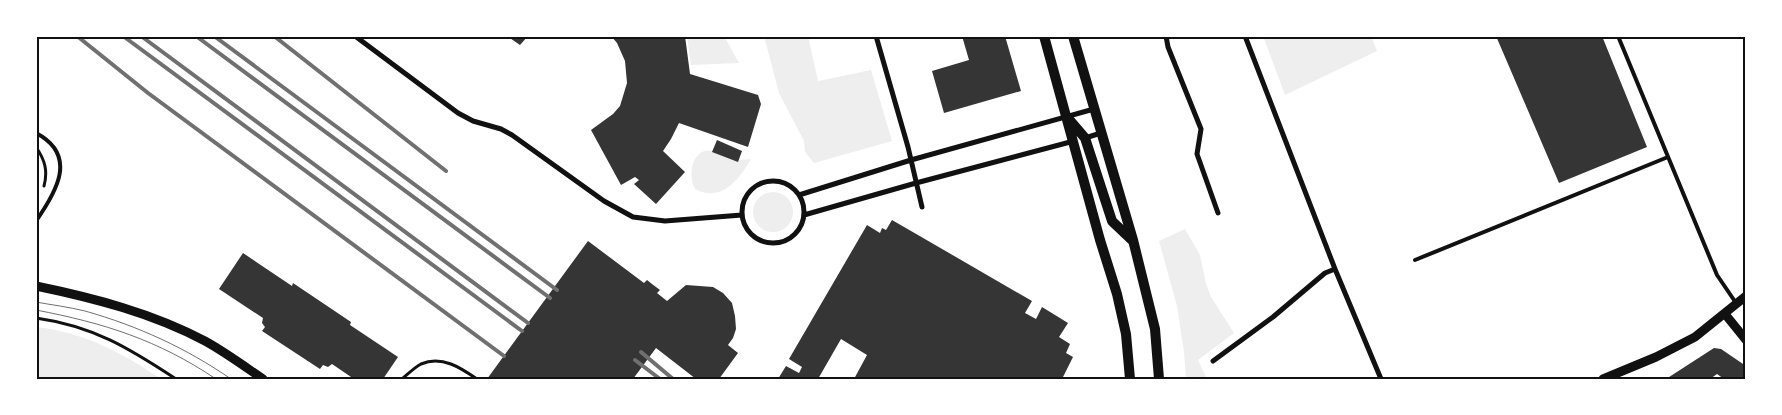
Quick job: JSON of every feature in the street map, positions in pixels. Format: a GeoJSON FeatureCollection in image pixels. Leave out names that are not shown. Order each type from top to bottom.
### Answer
{"type":"FeatureCollection","features":[{"type":"Feature","properties":{"kind":"main road"},"geometry":{"type":"LineString","coordinates":[[1044,36],[1100,240],[1118,294],[1126,334],[1130,379]]}},
{"type":"Feature","properties":{"kind":"main road"},"geometry":{"type":"LineString","coordinates":[[1073,36],[1133,240],[1155,329],[1159,379]]}},
{"type":"Feature","properties":{"kind":"main road"},"geometry":{"type":"LineString","coordinates":[[1066,117],[1085,138],[1112,221],[1133,240]]}},
{"type":"Feature","properties":{"kind":"street"},"geometry":{"type":"LineString","coordinates":[[355,36],[458,113],[473,121],[501,129],[512,135],[604,201],[633,217],[665,221],[742,215]]}},
{"type":"Feature","properties":{"kind":"street"},"geometry":{"type":"LineString","coordinates":[[876,36],[911,160],[922,207]]}},
{"type":"Feature","properties":{"kind":"street"},"geometry":{"type":"LineString","coordinates":[[1166,36],[1168,47],[1201,129],[1197,154],[1218,213]]}},
{"type":"Feature","properties":{"kind":"street"},"geometry":{"type":"LineString","coordinates":[[1245,36],[1335,269],[1381,379]]}},
{"type":"Feature","properties":{"kind":"street"},"geometry":{"type":"LineString","coordinates":[[799,195],[911,160],[1094,108]]}},
{"type":"Feature","properties":{"kind":"street"},"geometry":{"type":"LineString","coordinates":[[804,215],[1101,133]]}},
{"type":"Feature","properties":{"kind":"street"},"geometry":{"type":"LineString","coordinates":[[775,181],[792,187],[799,195],[804,215],[801,226],[792,236],[786,240],[773,243],[760,240],[749,232],[742,215],[745,197],[751,190],[766,182],[775,181]]}},
{"type":"Feature","properties":{"kind":"street"},"geometry":{"type":"LineString","coordinates":[[1213,361],[1273,317],[1326,273],[1335,269]]}},
{"type":"Feature","properties":{"kind":"street"},"geometry":{"type":"LineString","coordinates":[[36,286],[72,293],[126,308],[164,322],[205,341],[263,379]]}},
{"type":"Feature","properties":{"kind":"street"},"geometry":{"type":"LineString","coordinates":[[1603,379],[1656,357],[1695,337],[1746,296]]}},
{"type":"Feature","properties":{"kind":"street"},"geometry":{"type":"LineString","coordinates":[[1725,314],[1746,340]]}},
{"type":"Feature","properties":{"kind":"lane"},"geometry":{"type":"LineString","coordinates":[[1618,36],[1717,275],[1737,304]]}},
{"type":"Feature","properties":{"kind":"lane"},"geometry":{"type":"LineString","coordinates":[[36,133],[49,140],[58,151],[61,168],[55,188],[36,221]]}},
{"type":"Feature","properties":{"kind":"lane"},"geometry":{"type":"LineString","coordinates":[[1414,260],[1668,157]]}},
{"type":"Feature","properties":{"kind":"path"},"geometry":{"type":"LineString","coordinates":[[36,147],[46,166],[44,188]]}},
{"type":"Feature","properties":{"kind":"path"},"geometry":{"type":"LineString","coordinates":[[36,318],[78,326],[100,334],[126,347],[176,379]]}},
{"type":"Feature","properties":{"kind":"path"},"geometry":{"type":"LineString","coordinates":[[402,379],[421,364],[438,361],[455,365],[477,379]]}},
{"type":"Feature","properties":{"kind":"shaded area"},"geometry":{"type":"Polygon","coordinates":[[[687,36],[724,36],[739,63],[691,65],[687,36]]]}},
{"type":"Feature","properties":{"kind":"shaded area"},"geometry":{"type":"Polygon","coordinates":[[[764,36],[808,36],[818,81],[871,70],[892,141],[814,163],[805,152],[804,141],[779,93],[764,36]]]}},
{"type":"Feature","properties":{"kind":"shaded area"},"geometry":{"type":"Polygon","coordinates":[[[1263,36],[1371,36],[1377,51],[1285,95],[1263,36]]]}},
{"type":"Feature","properties":{"kind":"shaded area"},"geometry":{"type":"Polygon","coordinates":[[[712,151],[738,162],[739,160],[751,159],[741,175],[728,187],[713,193],[704,193],[695,189],[692,177],[693,163],[700,153],[712,151]]]}},
{"type":"Feature","properties":{"kind":"shaded area"},"geometry":{"type":"Polygon","coordinates":[[[773,192],[784,195],[790,201],[793,212],[790,223],[784,229],[773,232],[762,229],[756,223],[753,212],[756,201],[762,195],[773,192]]]}},
{"type":"Feature","properties":{"kind":"shaded area"},"geometry":{"type":"Polygon","coordinates":[[[1185,229],[1200,255],[1206,284],[1211,297],[1234,333],[1198,360],[1207,379],[1186,379],[1177,306],[1159,241],[1185,229]]]}},
{"type":"Feature","properties":{"kind":"shaded area"},"geometry":{"type":"Polygon","coordinates":[[[36,327],[70,334],[102,345],[161,379],[36,379],[36,327]]]}},
{"type":"Feature","properties":{"kind":"building"},"geometry":{"type":"Polygon","coordinates":[[[507,36],[528,36],[520,45],[507,36]]]}},
{"type":"Feature","properties":{"kind":"building"},"geometry":{"type":"Polygon","coordinates":[[[611,36],[685,36],[690,74],[758,95],[761,104],[748,147],[679,123],[663,151],[685,172],[656,204],[634,184],[639,180],[635,177],[621,185],[591,130],[613,114],[620,106],[627,83],[625,61],[617,43],[611,36]]]}},
{"type":"Feature","properties":{"kind":"building"},"geometry":{"type":"Polygon","coordinates":[[[962,36],[1005,36],[1021,91],[944,113],[932,71],[969,60],[962,36]]]}},
{"type":"Feature","properties":{"kind":"building"},"geometry":{"type":"Polygon","coordinates":[[[1496,36],[1602,36],[1647,147],[1559,183],[1496,36]]]}},
{"type":"Feature","properties":{"kind":"building"},"geometry":{"type":"Polygon","coordinates":[[[717,140],[742,151],[738,162],[712,152],[717,140]]]}},
{"type":"Feature","properties":{"kind":"building"},"geometry":{"type":"Polygon","coordinates":[[[892,220],[1032,301],[1025,313],[1036,319],[1042,307],[1068,323],[1059,337],[1070,344],[1066,353],[1073,357],[1062,379],[854,379],[867,355],[841,339],[818,379],[778,379],[786,366],[799,373],[802,367],[789,359],[867,225],[880,233],[882,228],[886,230],[892,220]]]}},
{"type":"Feature","properties":{"kind":"building"},"geometry":{"type":"Polygon","coordinates":[[[588,241],[644,283],[647,280],[660,290],[657,293],[667,301],[686,285],[713,287],[723,293],[732,303],[735,316],[736,329],[728,345],[738,353],[719,379],[696,379],[656,348],[633,379],[487,379],[588,241]]]}},
{"type":"Feature","properties":{"kind":"building"},"geometry":{"type":"Polygon","coordinates":[[[243,253],[292,286],[293,283],[351,322],[350,325],[398,357],[383,379],[354,379],[332,364],[328,367],[323,365],[320,369],[262,331],[265,327],[262,323],[263,318],[219,289],[243,253]]]}},
{"type":"Feature","properties":{"kind":"building"},"geometry":{"type":"Polygon","coordinates":[[[1714,348],[1721,349],[1746,366],[1746,379],[1724,379],[1717,374],[1710,379],[1666,379],[1714,348]]]}},
{"type":"Feature","properties":{"kind":"tram line"},"geometry":{"type":"LineString","coordinates":[[36,302],[85,311],[143,331],[197,357],[231,379]]}},
{"type":"Feature","properties":{"kind":"tram line"},"geometry":{"type":"LineString","coordinates":[[36,310],[108,327],[151,343],[194,365],[216,379]]}},
{"type":"Feature","properties":{"kind":"railway"},"geometry":{"type":"LineString","coordinates":[[77,36],[148,93],[504,356]]}},
{"type":"Feature","properties":{"kind":"railway"},"geometry":{"type":"LineString","coordinates":[[123,36],[522,331]]}},
{"type":"Feature","properties":{"kind":"railway"},"geometry":{"type":"LineString","coordinates":[[141,36],[528,323]]}},
{"type":"Feature","properties":{"kind":"railway"},"geometry":{"type":"LineString","coordinates":[[196,36],[550,298]]}},
{"type":"Feature","properties":{"kind":"railway"},"geometry":{"type":"LineString","coordinates":[[214,36],[557,290]]}},
{"type":"Feature","properties":{"kind":"railway"},"geometry":{"type":"LineString","coordinates":[[274,36],[446,171]]}},
{"type":"Feature","properties":{"kind":"railway"},"geometry":{"type":"LineString","coordinates":[[641,352],[673,379]]}},
{"type":"Feature","properties":{"kind":"railway"},"geometry":{"type":"LineString","coordinates":[[635,360],[660,379]]}}]}
